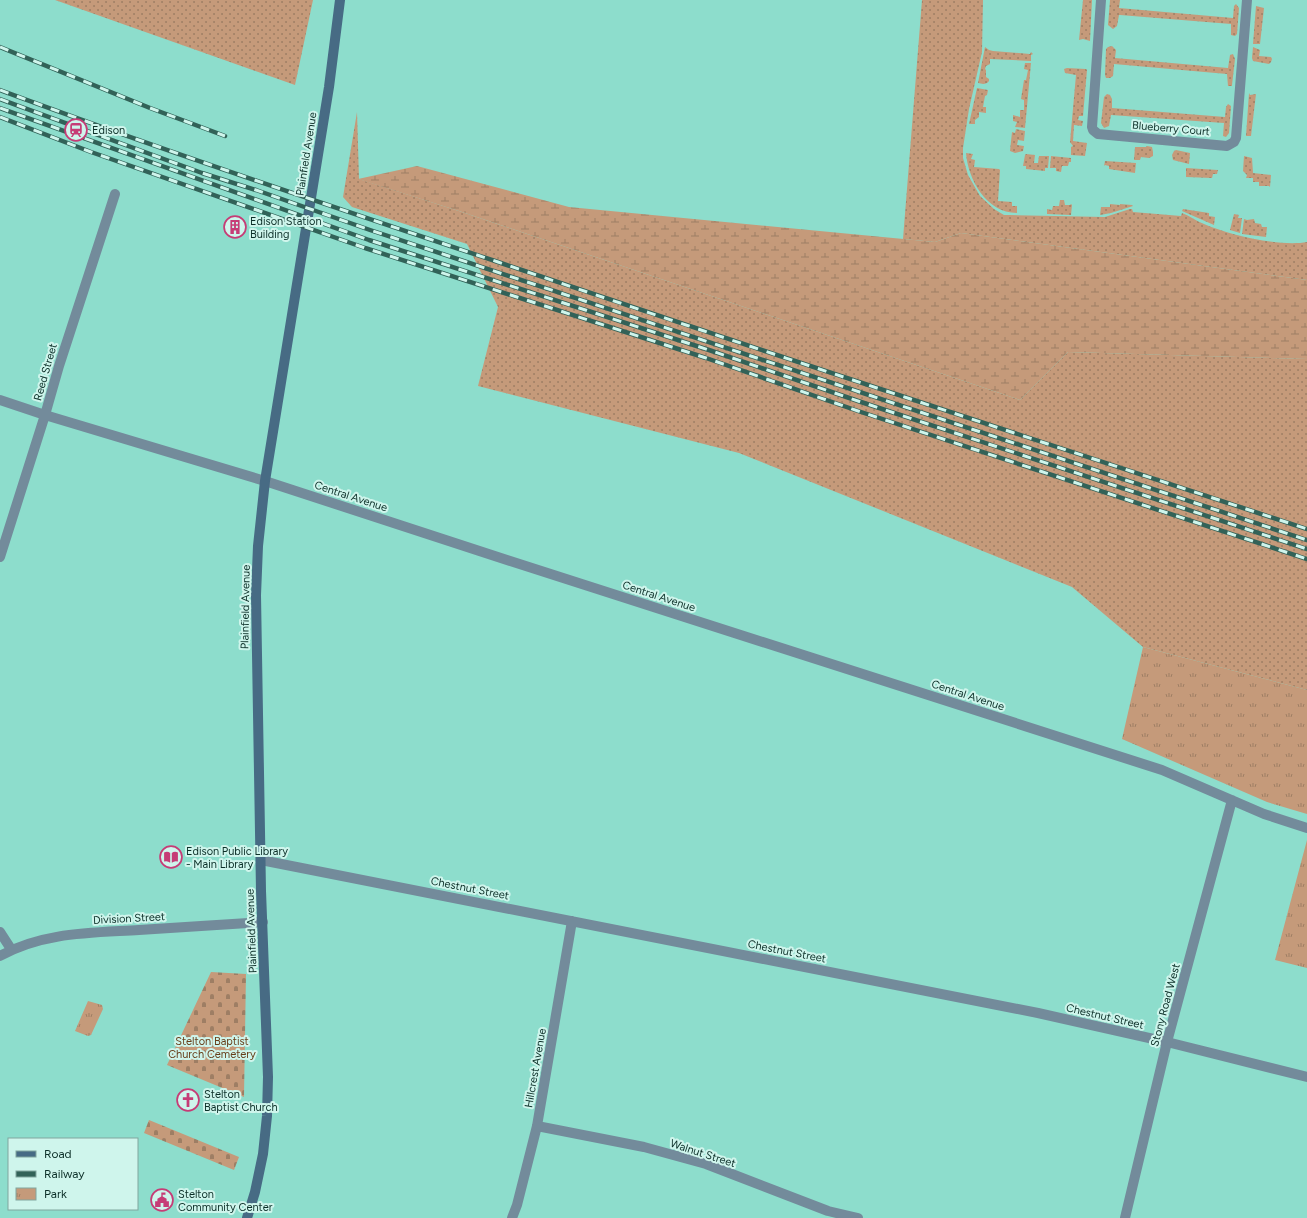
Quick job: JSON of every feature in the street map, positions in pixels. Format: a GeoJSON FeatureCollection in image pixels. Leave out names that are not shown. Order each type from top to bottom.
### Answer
{"type":"FeatureCollection","features":[{"type":"Feature","properties":{"kind":"main road","name":"Plainfield Avenue"},"geometry":{"type":"LineString","coordinates":[[246,1218],[255,1192],[263,1154],[268,1077],[261,860],[256,595],[258,546],[265,481],[329,87],[340,0]]}},
{"type":"Feature","properties":{"kind":"street","name":"Blueberry Court"},"geometry":{"type":"LineString","coordinates":[[1101,0],[1093,130],[1098,134],[1227,146],[1234,142],[1236,138],[1247,0]]}},
{"type":"Feature","properties":{"kind":"street","name":"Reed Street"},"geometry":{"type":"LineString","coordinates":[[0,557],[114,194]]}},
{"type":"Feature","properties":{"kind":"street","name":"Central Avenue"},"geometry":{"type":"LineString","coordinates":[[0,400],[265,481],[1162,770],[1264,814],[1307,828]]}},
{"type":"Feature","properties":{"kind":"street","name":"Stony Road West"},"geometry":{"type":"LineString","coordinates":[[1125,1218],[1167,1042],[1232,800]]}},
{"type":"Feature","properties":{"kind":"street","name":"Chestnut Street"},"geometry":{"type":"LineString","coordinates":[[261,860],[1038,1013],[1167,1042],[1307,1077]]}},
{"type":"Feature","properties":{"kind":"street","name":"Hillcrest Avenue"},"geometry":{"type":"LineString","coordinates":[[512,1218],[517,1205],[537,1126],[572,921]]}},
{"type":"Feature","properties":{"kind":"street","name":"Division Street"},"geometry":{"type":"LineString","coordinates":[[0,956],[12,949],[33,941],[67,934],[263,922]]}},
{"type":"Feature","properties":{"kind":"street"},"geometry":{"type":"LineString","coordinates":[[0,932],[12,949]]}},
{"type":"Feature","properties":{"kind":"street","name":"Walnut Street"},"geometry":{"type":"LineString","coordinates":[[537,1126],[644,1147],[699,1162],[828,1211],[858,1218]]}},
{"type":"Feature","properties":{"kind":"green space"},"geometry":{"type":"Polygon","coordinates":[[[55,0],[313,0],[295,85],[55,0]]]}},
{"type":"Feature","properties":{"kind":"green space"},"geometry":{"type":"Polygon","coordinates":[[[922,0],[983,0],[982,52],[969,109],[963,148],[963,158],[968,175],[980,196],[994,209],[1004,215],[1105,217],[1130,209],[1132,209],[1133,212],[1181,216],[1182,213],[1201,223],[1240,236],[1283,243],[1307,242],[1307,280],[961,233],[935,242],[903,239],[922,0]]]}},
{"type":"Feature","properties":{"kind":"green space"},"geometry":{"type":"Polygon","coordinates":[[[1083,0],[1092,0],[1090,41],[1083,39],[1079,40],[1083,0]]]}},
{"type":"Feature","properties":{"kind":"green space"},"geometry":{"type":"Polygon","coordinates":[[[1110,0],[1120,0],[1119,8],[1233,18],[1234,6],[1236,4],[1239,8],[1237,34],[1235,36],[1231,35],[1231,24],[1120,15],[1117,26],[1113,29],[1108,25],[1110,0]]]}},
{"type":"Feature","properties":{"kind":"green space"},"geometry":{"type":"Polygon","coordinates":[[[1256,6],[1264,8],[1260,44],[1253,44],[1256,6]]]}},
{"type":"Feature","properties":{"kind":"green space"},"geometry":{"type":"Polygon","coordinates":[[[1112,46],[1116,50],[1115,58],[1228,68],[1230,55],[1233,54],[1235,59],[1232,86],[1228,86],[1227,74],[1114,64],[1113,76],[1106,78],[1106,49],[1112,46]]]}},
{"type":"Feature","properties":{"kind":"green space"},"geometry":{"type":"Polygon","coordinates":[[[985,47],[993,51],[1030,54],[1031,52],[1033,54],[1031,55],[1031,61],[990,59],[990,64],[986,66],[985,69],[986,77],[989,81],[985,84],[981,84],[978,83],[985,47]]]}},
{"type":"Feature","properties":{"kind":"green space"},"geometry":{"type":"Polygon","coordinates":[[[1253,47],[1260,50],[1259,56],[1271,57],[1271,62],[1269,64],[1253,61],[1253,47]]]}},
{"type":"Feature","properties":{"kind":"green space"},"geometry":{"type":"Polygon","coordinates":[[[1025,63],[1031,63],[1025,128],[1015,127],[1017,122],[1013,121],[1013,115],[1020,117],[1020,110],[1024,110],[1024,100],[1021,99],[1024,80],[1026,80],[1028,70],[1024,69],[1025,63]]]}},
{"type":"Feature","properties":{"kind":"green space"},"geometry":{"type":"Polygon","coordinates":[[[1064,69],[1087,70],[1083,116],[1079,116],[1078,120],[1083,121],[1082,126],[1074,125],[1073,141],[1087,143],[1085,156],[1071,155],[1071,147],[1073,146],[1070,142],[1076,75],[1065,73],[1064,69]]]}},
{"type":"Feature","properties":{"kind":"green space"},"geometry":{"type":"Polygon","coordinates":[[[977,88],[988,90],[983,107],[986,107],[986,113],[979,112],[979,117],[975,120],[975,124],[969,124],[977,88]]]}},
{"type":"Feature","properties":{"kind":"green space"},"geometry":{"type":"Polygon","coordinates":[[[1249,93],[1250,95],[1256,94],[1251,136],[1246,136],[1249,93]]]}},
{"type":"Feature","properties":{"kind":"green space"},"geometry":{"type":"Polygon","coordinates":[[[1107,94],[1110,95],[1112,99],[1112,108],[1225,117],[1226,107],[1228,104],[1231,106],[1229,133],[1226,137],[1223,136],[1224,123],[1111,115],[1109,126],[1104,128],[1101,123],[1104,97],[1107,94]]]}},
{"type":"Feature","properties":{"kind":"green space"},"geometry":{"type":"Polygon","coordinates":[[[357,112],[359,179],[462,212],[1020,400],[1068,352],[1307,359],[1307,690],[1143,647],[1072,587],[739,453],[478,386],[498,307],[467,244],[352,207],[343,197],[357,112]]]}},
{"type":"Feature","properties":{"kind":"green space"},"geometry":{"type":"Polygon","coordinates":[[[1016,129],[1025,131],[1024,141],[1018,140],[1017,145],[1024,146],[1023,151],[1015,153],[1010,151],[1012,132],[1015,133],[1016,129]]]}},
{"type":"Feature","properties":{"kind":"green space"},"geometry":{"type":"Polygon","coordinates":[[[1135,147],[1152,147],[1153,156],[1149,158],[1141,157],[1140,160],[1134,160],[1135,147]]]}},
{"type":"Feature","properties":{"kind":"green space"},"geometry":{"type":"Polygon","coordinates":[[[1176,150],[1190,153],[1189,164],[1173,160],[1172,155],[1176,150]]]}},
{"type":"Feature","properties":{"kind":"green space"},"geometry":{"type":"Polygon","coordinates":[[[966,153],[973,154],[971,159],[975,160],[974,167],[1000,170],[998,201],[1012,202],[1012,206],[1017,206],[1017,213],[996,207],[981,193],[970,173],[966,153]]]}},
{"type":"Feature","properties":{"kind":"green space"},"geometry":{"type":"Polygon","coordinates":[[[1026,154],[1035,155],[1034,163],[1038,163],[1039,156],[1049,156],[1048,168],[1045,168],[1045,171],[1026,169],[1026,166],[1023,166],[1026,154]]]}},
{"type":"Feature","properties":{"kind":"green space"},"geometry":{"type":"Polygon","coordinates":[[[1051,156],[1071,158],[1071,162],[1069,162],[1068,166],[1062,166],[1061,172],[1056,171],[1056,168],[1050,168],[1051,156]]]}},
{"type":"Feature","properties":{"kind":"green space"},"geometry":{"type":"Polygon","coordinates":[[[1244,156],[1252,158],[1253,173],[1271,175],[1270,187],[1259,186],[1259,182],[1253,182],[1253,178],[1246,178],[1247,175],[1243,171],[1244,156]]]}},
{"type":"Feature","properties":{"kind":"green space"},"geometry":{"type":"Polygon","coordinates":[[[1105,161],[1136,163],[1135,173],[1109,169],[1109,166],[1104,166],[1105,161]]]}},
{"type":"Feature","properties":{"kind":"green space"},"geometry":{"type":"Polygon","coordinates":[[[417,166],[569,207],[935,242],[961,233],[1307,280],[1307,359],[1068,352],[1020,400],[462,212],[358,179],[417,166]]]}},
{"type":"Feature","properties":{"kind":"green space"},"geometry":{"type":"Polygon","coordinates":[[[1186,168],[1218,170],[1217,174],[1213,174],[1212,178],[1186,177],[1186,168]]]}},
{"type":"Feature","properties":{"kind":"green space"},"geometry":{"type":"Polygon","coordinates":[[[1060,200],[1064,200],[1065,205],[1072,205],[1071,215],[1047,214],[1047,209],[1052,210],[1053,206],[1059,206],[1060,200]]]}},
{"type":"Feature","properties":{"kind":"green space"},"geometry":{"type":"Polygon","coordinates":[[[1110,204],[1133,206],[1100,215],[1101,207],[1110,207],[1110,204]]]}},
{"type":"Feature","properties":{"kind":"green space"},"geometry":{"type":"Polygon","coordinates":[[[1183,209],[1209,213],[1209,216],[1215,217],[1214,225],[1182,211],[1183,209]]]}},
{"type":"Feature","properties":{"kind":"green space"},"geometry":{"type":"Polygon","coordinates":[[[1234,214],[1239,215],[1238,218],[1242,218],[1240,233],[1230,230],[1234,214]]]}},
{"type":"Feature","properties":{"kind":"green space"},"geometry":{"type":"Polygon","coordinates":[[[1244,219],[1254,219],[1255,223],[1261,224],[1262,227],[1267,227],[1266,237],[1242,234],[1244,219]]]}},
{"type":"Feature","properties":{"kind":"green space"},"geometry":{"type":"Polygon","coordinates":[[[1143,647],[1307,690],[1307,814],[1267,802],[1122,739],[1143,647]]]}},
{"type":"Feature","properties":{"kind":"green space"},"geometry":{"type":"Polygon","coordinates":[[[1307,840],[1307,968],[1275,960],[1307,840]]]}},
{"type":"Feature","properties":{"kind":"green space","name":"Stelton Baptist Church Cemetery"},"geometry":{"type":"Polygon","coordinates":[[[211,972],[246,974],[244,1097],[167,1065],[211,972]]]}},
{"type":"Feature","properties":{"kind":"green space"},"geometry":{"type":"Polygon","coordinates":[[[88,1001],[102,1005],[103,1009],[91,1035],[88,1036],[75,1031],[88,1001]]]}},
{"type":"Feature","properties":{"kind":"green space"},"geometry":{"type":"Polygon","coordinates":[[[149,1120],[239,1157],[234,1170],[144,1133],[149,1120]]]}},
{"type":"Feature","properties":{"kind":"railway"},"geometry":{"type":"LineString","coordinates":[[0,47],[150,108],[225,136]]}},
{"type":"Feature","properties":{"kind":"railway"},"geometry":{"type":"LineString","coordinates":[[0,90],[186,156],[700,330],[1307,529]]}},
{"type":"Feature","properties":{"kind":"railway"},"geometry":{"type":"LineString","coordinates":[[0,99],[202,173],[256,190],[370,230],[1307,540]]}},
{"type":"Feature","properties":{"kind":"railway"},"geometry":{"type":"LineString","coordinates":[[0,108],[369,240],[709,350],[861,402],[1307,549]]}},
{"type":"Feature","properties":{"kind":"railway"},"geometry":{"type":"LineString","coordinates":[[0,117],[91,152],[365,248],[706,358],[858,411],[1307,559]]}},
{"type":"Feature","properties":{"kind":"place","name":"Edison"},"geometry":{"type":"Point","coordinates":[76,130]}},
{"type":"Feature","properties":{"kind":"place","name":"Edison Station Building"},"geometry":{"type":"Point","coordinates":[235,227]}},
{"type":"Feature","properties":{"kind":"place","name":"Edison Public Library - Main Library"},"geometry":{"type":"Point","coordinates":[171,857]}},
{"type":"Feature","properties":{"kind":"place","name":"Stelton Baptist Church"},"geometry":{"type":"Point","coordinates":[188,1100]}},
{"type":"Feature","properties":{"kind":"place","name":"Stelton Community Center"},"geometry":{"type":"Point","coordinates":[162,1200]}}]}
